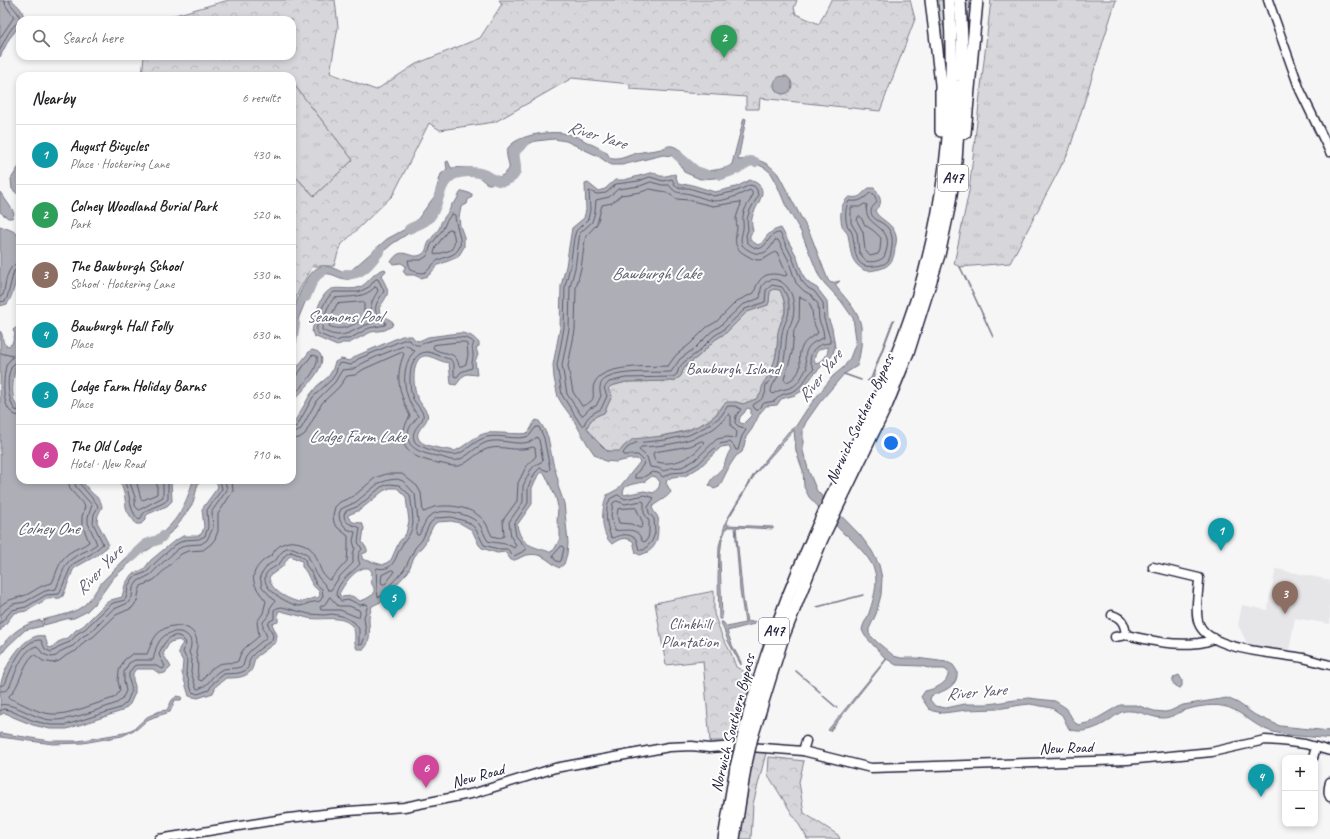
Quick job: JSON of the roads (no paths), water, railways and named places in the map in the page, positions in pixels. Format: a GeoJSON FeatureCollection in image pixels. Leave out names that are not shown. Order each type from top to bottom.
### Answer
{"type":"FeatureCollection","features":[{"type":"Feature","properties":{"kind":"highway","name":"A47"},"geometry":{"type":"LineString","coordinates":[[918,294],[935,206],[940,159],[941,84],[932,0]]}},
{"type":"Feature","properties":{"kind":"highway","name":"Norwich Southern Bypass"},"geometry":{"type":"LineString","coordinates":[[724,839],[748,735],[818,535],[839,491],[880,395],[918,294],[934,231],[945,167],[951,75],[949,0]]}},
{"type":"Feature","properties":{"kind":"highway","name":"Norwich Southern Bypass"},"geometry":{"type":"LineString","coordinates":[[839,491],[887,404],[909,350],[939,255],[949,208],[956,161],[962,80],[960,0]]}},
{"type":"Feature","properties":{"kind":"highway","name":"A47"},"geometry":{"type":"LineString","coordinates":[[909,350],[939,268],[950,228],[967,118],[977,0]]}},
{"type":"Feature","properties":{"kind":"highway","name":"Norwich Southern Bypass"},"geometry":{"type":"LineString","coordinates":[[734,839],[740,767]]}},
{"type":"Feature","properties":{"kind":"street"},"geometry":{"type":"LineString","coordinates":[[1268,0],[1300,90],[1330,152]]}},
{"type":"Feature","properties":{"kind":"street"},"geometry":{"type":"LineString","coordinates":[[1153,567],[1199,578],[1198,623],[1202,630],[1214,638],[1248,650],[1303,658],[1330,665]]}},
{"type":"Feature","properties":{"kind":"street"},"geometry":{"type":"LineString","coordinates":[[1112,615],[1117,616],[1122,621],[1126,636]]}},
{"type":"Feature","properties":{"kind":"street"},"geometry":{"type":"LineString","coordinates":[[1115,637],[1126,636],[1181,645],[1208,641],[1214,638]]}},
{"type":"Feature","properties":{"kind":"street","name":"New Road"},"geometry":{"type":"LineString","coordinates":[[159,839],[289,818],[404,807],[475,793],[555,768],[669,747],[692,746],[709,748],[737,746],[803,751],[871,768],[1127,760],[1212,752],[1265,740],[1281,741],[1330,751]]}},
{"type":"Feature","properties":{"kind":"street"},"geometry":{"type":"LineString","coordinates":[[803,751],[806,741]]}},
{"type":"Feature","properties":{"kind":"street"},"geometry":{"type":"LineString","coordinates":[[1314,755],[1316,747]]}},
{"type":"Feature","properties":{"kind":"street"},"geometry":{"type":"LineString","coordinates":[[1330,782],[1328,790],[1328,795],[1330,796]]}},
{"type":"Feature","properties":{"kind":"water"},"geometry":{"type":"Polygon","coordinates":[[[0,0],[12,0],[20,9],[23,16],[16,16],[16,30],[9,39],[0,57],[0,0]]]}},
{"type":"Feature","properties":{"kind":"water"},"geometry":{"type":"Polygon","coordinates":[[[779,76],[787,76],[792,81],[790,92],[787,94],[779,94],[774,89],[774,81],[779,76]]]}},
{"type":"Feature","properties":{"kind":"water"},"geometry":{"type":"Polygon","coordinates":[[[744,118],[746,119],[738,160],[750,159],[760,161],[774,169],[778,174],[811,236],[828,280],[831,283],[840,281],[835,285],[854,310],[861,324],[860,355],[857,366],[844,374],[820,402],[806,422],[803,429],[803,451],[809,472],[817,491],[860,535],[872,551],[879,565],[882,578],[881,595],[876,614],[869,629],[869,634],[894,656],[947,662],[953,665],[957,671],[957,676],[953,685],[931,696],[930,700],[935,706],[946,708],[965,704],[989,704],[1028,698],[1055,701],[1066,708],[1075,723],[1079,725],[1091,722],[1120,705],[1136,705],[1154,711],[1165,712],[1183,705],[1227,698],[1238,703],[1255,715],[1280,726],[1330,731],[1330,739],[1270,731],[1264,729],[1228,707],[1217,705],[1192,708],[1166,718],[1155,717],[1134,711],[1125,711],[1107,722],[1086,731],[1074,731],[1069,729],[1062,715],[1052,708],[1030,704],[997,709],[967,710],[943,713],[929,709],[921,697],[925,691],[941,685],[947,679],[948,671],[944,669],[932,669],[921,666],[896,665],[887,659],[830,731],[828,730],[886,659],[865,636],[862,630],[869,613],[876,587],[874,570],[865,554],[857,545],[847,535],[845,535],[809,497],[804,487],[803,471],[796,451],[794,430],[756,473],[728,519],[727,525],[773,527],[773,529],[736,527],[743,598],[747,622],[756,621],[754,624],[727,631],[741,665],[728,641],[721,622],[723,622],[727,627],[745,623],[740,590],[735,527],[727,527],[722,539],[720,556],[722,619],[719,619],[719,546],[726,521],[754,474],[789,431],[796,426],[807,409],[833,376],[844,367],[850,358],[856,339],[853,318],[841,301],[819,276],[801,232],[785,204],[775,180],[771,173],[757,164],[747,164],[715,178],[700,179],[684,172],[676,158],[673,156],[663,155],[622,165],[612,165],[598,156],[566,141],[554,139],[536,141],[523,145],[515,153],[515,173],[504,183],[488,184],[473,174],[459,174],[447,178],[438,204],[431,214],[418,227],[392,244],[353,278],[344,279],[331,274],[326,274],[315,278],[299,317],[296,329],[296,304],[301,289],[311,274],[322,266],[348,273],[387,239],[409,227],[417,220],[434,197],[441,174],[447,169],[446,162],[448,161],[451,168],[461,167],[476,169],[488,178],[494,178],[505,174],[509,169],[507,150],[519,139],[536,134],[562,133],[577,137],[607,153],[613,159],[619,159],[637,153],[672,146],[682,153],[690,167],[695,170],[715,170],[732,164],[744,118]]]}},
{"type":"Feature","properties":{"kind":"water"},"geometry":{"type":"Polygon","coordinates":[[[16,171],[16,192],[12,189],[11,179],[16,171]]]}},
{"type":"Feature","properties":{"kind":"water","name":"Bawburgh Lake"},"geometry":{"type":"Polygon","coordinates":[[[650,173],[655,173],[660,176],[675,174],[678,183],[681,185],[689,184],[715,192],[736,187],[750,180],[757,183],[761,187],[762,192],[752,218],[753,231],[750,235],[750,240],[758,245],[762,243],[774,230],[781,228],[796,255],[804,278],[817,288],[827,301],[828,318],[832,328],[835,347],[832,356],[813,375],[802,391],[795,395],[781,399],[777,405],[766,406],[760,413],[746,437],[742,452],[736,456],[730,465],[719,487],[714,489],[709,485],[711,480],[723,467],[731,449],[728,446],[721,447],[700,467],[685,476],[672,477],[667,480],[666,483],[671,492],[652,507],[658,520],[657,540],[650,550],[640,555],[636,553],[633,541],[630,539],[622,539],[612,544],[608,540],[605,534],[603,514],[607,495],[618,489],[640,462],[637,459],[616,462],[605,461],[595,455],[558,397],[553,365],[560,328],[561,286],[572,228],[584,218],[586,210],[585,184],[588,183],[598,191],[605,189],[615,180],[624,180],[650,173]],[[773,289],[770,292],[768,305],[747,312],[726,333],[716,339],[699,356],[687,365],[681,376],[674,381],[626,382],[611,386],[608,389],[612,396],[604,413],[593,418],[587,428],[595,439],[607,451],[620,451],[633,439],[664,436],[687,431],[709,421],[727,402],[743,404],[756,399],[761,393],[763,385],[774,362],[778,344],[778,330],[785,314],[785,304],[780,290],[773,289]],[[828,347],[816,352],[814,361],[816,364],[825,357],[828,347]],[[747,408],[740,417],[739,422],[743,424],[751,416],[751,409],[747,408]],[[652,476],[644,482],[625,487],[623,492],[624,495],[644,491],[654,493],[659,487],[660,482],[656,477],[652,476]]]}},
{"type":"Feature","properties":{"kind":"water"},"geometry":{"type":"Polygon","coordinates":[[[869,188],[874,188],[880,199],[880,204],[875,211],[892,228],[896,236],[893,257],[890,263],[884,268],[871,271],[864,270],[854,261],[848,235],[843,228],[841,216],[842,207],[849,197],[859,197],[869,188]]]}},
{"type":"Feature","properties":{"kind":"water"},"geometry":{"type":"Polygon","coordinates":[[[462,191],[472,194],[472,197],[468,200],[467,204],[461,207],[459,217],[460,226],[464,237],[464,247],[458,257],[438,265],[428,276],[421,278],[414,275],[406,275],[403,271],[406,266],[401,263],[393,264],[391,262],[395,257],[402,253],[417,256],[424,252],[440,227],[441,222],[449,212],[451,205],[456,201],[462,191]]]}},
{"type":"Feature","properties":{"kind":"water"},"geometry":{"type":"Polygon","coordinates":[[[0,192],[12,209],[14,214],[12,218],[8,218],[0,212],[0,192]]]}},
{"type":"Feature","properties":{"kind":"water"},"geometry":{"type":"Polygon","coordinates":[[[0,226],[16,233],[16,280],[7,304],[0,306],[0,226]]]}},
{"type":"Feature","properties":{"kind":"water","name":"Seamons Pool"},"geometry":{"type":"Polygon","coordinates":[[[385,269],[386,271],[381,276],[388,292],[379,308],[380,313],[393,322],[392,326],[385,330],[371,332],[349,343],[342,343],[337,346],[314,336],[312,332],[320,301],[327,292],[335,288],[354,289],[360,287],[376,273],[385,269]]]}},
{"type":"Feature","properties":{"kind":"water"},"geometry":{"type":"Polygon","coordinates":[[[893,320],[874,373],[874,377],[867,381],[871,378],[893,320]]]}},
{"type":"Feature","properties":{"kind":"water","name":"Colney One"},"geometry":{"type":"Polygon","coordinates":[[[16,328],[16,367],[13,392],[16,404],[16,484],[84,484],[101,502],[102,507],[98,515],[97,522],[108,543],[106,548],[73,570],[63,596],[60,598],[47,599],[27,611],[14,613],[0,631],[0,331],[4,344],[8,346],[12,344],[15,334],[13,330],[16,328]]]}},
{"type":"Feature","properties":{"kind":"water","name":"Lodge Farm Lake"},"geometry":{"type":"Polygon","coordinates":[[[459,333],[468,334],[479,343],[479,346],[476,348],[478,355],[475,361],[477,375],[467,374],[463,376],[456,385],[451,384],[449,363],[428,356],[422,357],[418,360],[414,372],[414,386],[417,397],[427,413],[426,420],[418,434],[420,441],[431,446],[455,451],[483,434],[527,433],[536,420],[539,421],[543,427],[548,437],[558,486],[564,503],[568,543],[564,564],[559,568],[541,556],[532,554],[511,560],[505,552],[497,553],[482,548],[472,530],[460,523],[451,521],[437,522],[433,526],[425,543],[414,557],[408,572],[393,588],[385,600],[372,606],[369,617],[369,639],[367,646],[364,649],[357,649],[354,629],[348,622],[337,619],[314,619],[278,611],[278,622],[272,624],[277,635],[276,642],[256,657],[249,673],[234,678],[226,678],[216,686],[213,693],[198,698],[189,696],[182,673],[183,661],[179,654],[179,649],[183,643],[179,640],[170,642],[163,654],[171,667],[165,673],[160,674],[153,669],[136,669],[133,673],[135,693],[130,704],[122,711],[67,729],[50,729],[33,725],[8,714],[4,713],[0,715],[0,687],[4,673],[12,658],[22,645],[34,637],[43,636],[46,639],[48,647],[51,648],[58,642],[68,638],[76,630],[83,626],[106,603],[122,597],[125,585],[131,575],[144,569],[151,560],[173,542],[183,536],[198,536],[202,533],[204,527],[202,509],[218,487],[217,484],[296,484],[296,419],[310,395],[317,386],[328,377],[335,362],[341,359],[350,361],[356,356],[402,336],[412,336],[415,340],[419,341],[428,337],[459,333]],[[541,472],[532,488],[532,504],[517,525],[524,541],[528,544],[550,552],[554,550],[560,539],[560,530],[557,522],[558,507],[556,498],[545,474],[541,472]],[[390,488],[383,491],[360,510],[348,515],[353,522],[362,523],[364,528],[362,542],[367,549],[367,552],[362,554],[362,559],[383,565],[391,560],[399,542],[406,534],[409,521],[406,497],[397,488],[390,488]],[[290,556],[282,567],[269,577],[270,582],[280,594],[295,601],[302,602],[313,598],[318,598],[320,595],[319,591],[315,588],[302,567],[302,561],[290,556]],[[364,568],[349,578],[339,594],[342,597],[352,596],[360,601],[374,594],[374,588],[371,582],[372,572],[369,568],[364,568]]]}},
{"type":"Feature","properties":{"kind":"water"},"geometry":{"type":"Polygon","coordinates":[[[312,350],[320,354],[322,359],[321,366],[312,380],[296,398],[296,369],[312,350]]]}},
{"type":"Feature","properties":{"kind":"water"},"geometry":{"type":"Polygon","coordinates":[[[120,484],[171,484],[172,501],[167,506],[148,514],[146,519],[141,524],[136,524],[127,509],[120,484]]]}},
{"type":"Feature","properties":{"kind":"water"},"geometry":{"type":"Polygon","coordinates":[[[192,484],[198,484],[193,503],[175,529],[154,546],[137,557],[113,578],[96,602],[86,612],[74,618],[44,625],[43,620],[72,612],[84,605],[92,597],[104,580],[124,560],[168,528],[179,514],[192,484]]]}},
{"type":"Feature","properties":{"kind":"water"},"geometry":{"type":"Polygon","coordinates":[[[41,620],[43,626],[25,630],[0,656],[0,648],[13,633],[28,624],[41,620]]]}},
{"type":"Feature","properties":{"kind":"water"},"geometry":{"type":"Polygon","coordinates":[[[1179,675],[1182,680],[1182,686],[1180,688],[1176,687],[1172,682],[1174,677],[1179,675]]]}},
{"type":"Feature","properties":{"kind":"water"},"geometry":{"type":"Polygon","coordinates":[[[177,696],[182,697],[181,700],[175,700],[170,712],[147,720],[137,729],[122,736],[83,743],[53,744],[0,737],[0,733],[50,741],[78,741],[124,733],[135,728],[147,717],[160,711],[167,710],[172,700],[177,696]]]}},
{"type":"Feature","properties":{"kind":"waterway","name":"River Yare"},"geometry":{"type":"LineString","coordinates":[[409,229],[423,223],[430,217],[436,206],[444,183],[453,175],[465,172],[474,172],[501,181],[511,178],[516,172],[515,152],[524,143]]}},
{"type":"Feature","properties":{"kind":"waterway","name":"River Yare"},"geometry":{"type":"LineString","coordinates":[[677,155],[696,171],[705,174]]}},
{"type":"Feature","properties":{"kind":"waterway","name":"River Yare"},"geometry":{"type":"LineString","coordinates":[[721,175],[737,169],[750,161],[755,162]]}},
{"type":"Feature","properties":{"kind":"waterway","name":"River Yare"},"geometry":{"type":"LineString","coordinates":[[346,274],[361,271],[379,252]]}},
{"type":"Feature","properties":{"kind":"waterway"},"geometry":{"type":"LineString","coordinates":[[960,267],[970,287]]}},
{"type":"Feature","properties":{"kind":"waterway","name":"River Yare"},"geometry":{"type":"LineString","coordinates":[[306,297],[314,279],[323,271]]}},
{"type":"Feature","properties":{"kind":"waterway"},"geometry":{"type":"LineString","coordinates":[[971,289],[993,337]]}},
{"type":"Feature","properties":{"kind":"waterway"},"geometry":{"type":"LineString","coordinates":[[844,374],[861,380]]}},
{"type":"Feature","properties":{"kind":"waterway","name":"River Yare"},"geometry":{"type":"LineString","coordinates":[[132,557],[146,544],[158,540],[163,536]]}},
{"type":"Feature","properties":{"kind":"waterway"},"geometry":{"type":"LineString","coordinates":[[817,607],[863,595]]}},
{"type":"Feature","properties":{"kind":"waterway"},"geometry":{"type":"LineString","coordinates":[[796,671],[820,692]]}},
{"type":"Feature","properties":{"kind":"waterway"},"geometry":{"type":"LineString","coordinates":[[822,695],[837,708]]}},
{"type":"Feature","properties":{"kind":"place","name":"Colney Woodland Burial Park"},"geometry":{"type":"Point","coordinates":[724,58]}},
{"type":"Feature","properties":{"kind":"place","name":"August Bicycles"},"geometry":{"type":"Point","coordinates":[1221,551]}},
{"type":"Feature","properties":{"kind":"place","name":"The Bawburgh School"},"geometry":{"type":"Point","coordinates":[1285,614]}},
{"type":"Feature","properties":{"kind":"place","name":"Lodge Farm Holiday Barns"},"geometry":{"type":"Point","coordinates":[393,618]}},
{"type":"Feature","properties":{"kind":"place","name":"The Old Lodge"},"geometry":{"type":"Point","coordinates":[426,788]}},
{"type":"Feature","properties":{"kind":"place","name":"Bawburgh Hall Folly"},"geometry":{"type":"Point","coordinates":[1261,797]}},
{"type":"Feature","properties":{"kind":"park label","name":"Bawburgh Island"},"geometry":{"type":"Point","coordinates":[733,369]}},
{"type":"Feature","properties":{"kind":"park label","name":"Clinkhill Plantation"},"geometry":{"type":"Point","coordinates":[690,633]}}]}
